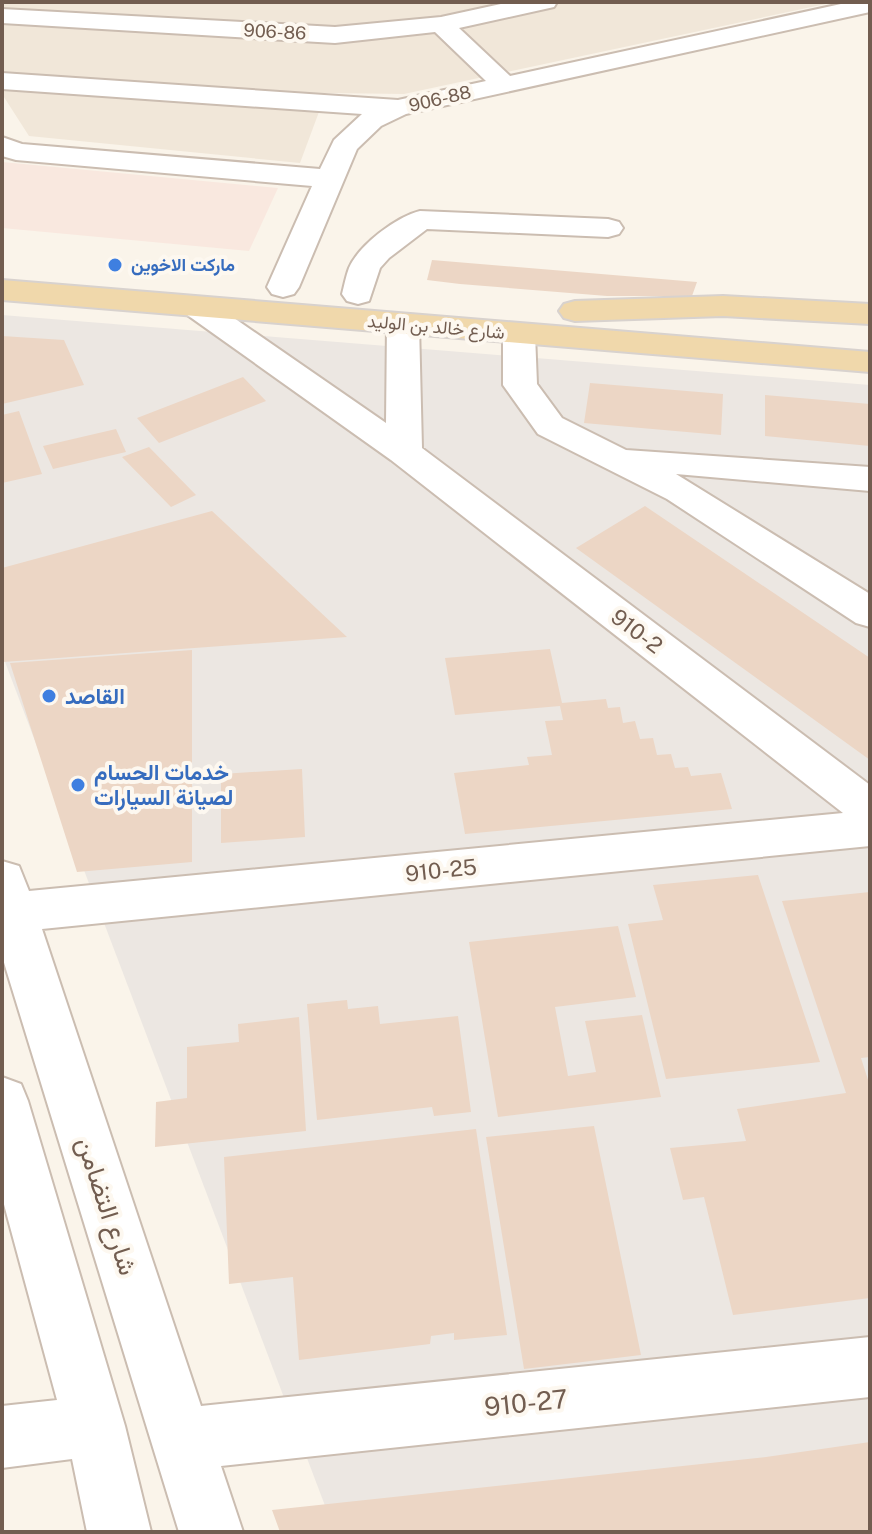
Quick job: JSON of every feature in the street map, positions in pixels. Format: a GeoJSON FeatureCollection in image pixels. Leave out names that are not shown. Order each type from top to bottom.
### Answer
{"type":"FeatureCollection","features":[{"type":"Feature","properties":{"kind":"main road","name":"شارع خالد بن الوليد"},"geometry":{"type":"LineString","coordinates":[[2,264],[870,337]]}},
{"type":"Feature","properties":{"kind":"main road","name":"شارع خالد بن الوليد"},"geometry":{"type":"LineString","coordinates":[[2,290],[870,362]]}},
{"type":"Feature","properties":{"kind":"main road"},"geometry":{"type":"LineString","coordinates":[[575,311],[736,304],[870,314]]}},
{"type":"Feature","properties":{"kind":"main road"},"geometry":{"type":"LineString","coordinates":[[746,353],[870,375]]}},
{"type":"Feature","properties":{"kind":"street","name":"906-86"},"geometry":{"type":"LineString","coordinates":[[2,16],[310,35],[370,33],[441,24],[545,2]]}},
{"type":"Feature","properties":{"kind":"street"},"geometry":{"type":"LineString","coordinates":[[133,22],[222,5]]}},
{"type":"Feature","properties":{"kind":"street","name":"906-88"},"geometry":{"type":"LineString","coordinates":[[2,81],[398,108],[870,5]]}},
{"type":"Feature","properties":{"kind":"street"},"geometry":{"type":"LineString","coordinates":[[441,24],[504,84]]}},
{"type":"Feature","properties":{"kind":"street"},"geometry":{"type":"LineString","coordinates":[[283,287],[344,146],[361,127],[398,108]]}},
{"type":"Feature","properties":{"kind":"street"},"geometry":{"type":"LineString","coordinates":[[2,145],[16,152],[330,179]]}},
{"type":"Feature","properties":{"kind":"street"},"geometry":{"type":"LineString","coordinates":[[358,294],[365,267],[378,251],[420,220],[608,228]]}},
{"type":"Feature","properties":{"kind":"street","name":"910-2"},"geometry":{"type":"LineString","coordinates":[[197,307],[404,452],[870,809]]}},
{"type":"Feature","properties":{"kind":"street"},"geometry":{"type":"LineString","coordinates":[[403,324],[404,452]]}},
{"type":"Feature","properties":{"kind":"street"},"geometry":{"type":"LineString","coordinates":[[519,334],[520,385],[550,426],[680,491],[870,613]]}},
{"type":"Feature","properties":{"kind":"street"},"geometry":{"type":"LineString","coordinates":[[612,457],[870,479]]}},
{"type":"Feature","properties":{"kind":"street","name":"910-25"},"geometry":{"type":"LineString","coordinates":[[7,896],[870,828]]}},
{"type":"Feature","properties":{"kind":"street","name":"شارع التضامن"},"geometry":{"type":"LineString","coordinates":[[7,896],[211,1532]]}},
{"type":"Feature","properties":{"kind":"street"},"geometry":{"type":"LineString","coordinates":[[2,1101],[95,1426],[119,1532]]}},
{"type":"Feature","properties":{"kind":"street","name":"910-27"},"geometry":{"type":"LineString","coordinates":[[182,1439],[870,1367]]}},
{"type":"Feature","properties":{"kind":"street"},"geometry":{"type":"LineString","coordinates":[[2,1437],[95,1426]]}},
{"type":"Feature","properties":{"kind":"shaded area"},"geometry":{"type":"Polygon","coordinates":[[[2,2],[835,2],[404,94],[326,93],[300,163],[29,136],[2,94],[2,2]]]}},
{"type":"Feature","properties":{"kind":"shaded area"},"geometry":{"type":"Polygon","coordinates":[[[2,162],[278,188],[249,251],[2,228],[2,162]]]}},
{"type":"Feature","properties":{"kind":"shaded area"},"geometry":{"type":"Polygon","coordinates":[[[2,315],[870,385],[870,1532],[335,1532],[2,654],[2,315]]]}},
{"type":"Feature","properties":{"kind":"building"},"geometry":{"type":"Polygon","coordinates":[[[432,260],[697,282],[692,296],[607,296],[460,284],[427,280],[432,260]]]}},
{"type":"Feature","properties":{"kind":"building"},"geometry":{"type":"Polygon","coordinates":[[[2,336],[64,340],[84,385],[2,404],[2,336]]]}},
{"type":"Feature","properties":{"kind":"building"},"geometry":{"type":"Polygon","coordinates":[[[243,377],[266,401],[159,443],[137,418],[243,377]]]}},
{"type":"Feature","properties":{"kind":"building"},"geometry":{"type":"Polygon","coordinates":[[[590,383],[723,394],[721,435],[584,423],[590,383]]]}},
{"type":"Feature","properties":{"kind":"building"},"geometry":{"type":"Polygon","coordinates":[[[765,395],[870,404],[870,446],[765,436],[765,395]]]}},
{"type":"Feature","properties":{"kind":"building"},"geometry":{"type":"Polygon","coordinates":[[[19,411],[42,474],[2,483],[2,415],[19,411]]]}},
{"type":"Feature","properties":{"kind":"building"},"geometry":{"type":"Polygon","coordinates":[[[116,429],[126,452],[53,469],[43,446],[116,429]]]}},
{"type":"Feature","properties":{"kind":"building"},"geometry":{"type":"Polygon","coordinates":[[[149,447],[196,495],[171,507],[122,457],[149,447]]]}},
{"type":"Feature","properties":{"kind":"building"},"geometry":{"type":"Polygon","coordinates":[[[645,506],[870,658],[870,760],[576,548],[645,506]]]}},
{"type":"Feature","properties":{"kind":"building"},"geometry":{"type":"Polygon","coordinates":[[[212,511],[347,637],[3,662],[2,568],[212,511]]]}},
{"type":"Feature","properties":{"kind":"building"},"geometry":{"type":"Polygon","coordinates":[[[550,649],[562,703],[606,699],[608,708],[620,707],[623,723],[635,721],[640,739],[653,738],[657,755],[671,754],[675,768],[688,767],[691,776],[721,773],[732,809],[465,834],[454,773],[529,765],[527,757],[552,755],[545,721],[563,720],[560,706],[455,715],[445,658],[550,649]]]}},
{"type":"Feature","properties":{"kind":"building"},"geometry":{"type":"Polygon","coordinates":[[[192,650],[192,862],[77,872],[10,663],[192,650]]]}},
{"type":"Feature","properties":{"kind":"building"},"geometry":{"type":"Polygon","coordinates":[[[302,769],[305,837],[221,843],[221,774],[302,769]]]}},
{"type":"Feature","properties":{"kind":"building"},"geometry":{"type":"Polygon","coordinates":[[[758,875],[820,1062],[666,1079],[628,924],[663,920],[653,885],[758,875]]]}},
{"type":"Feature","properties":{"kind":"building"},"geometry":{"type":"Polygon","coordinates":[[[870,892],[870,1057],[861,1058],[870,1086],[870,1298],[733,1315],[704,1197],[683,1200],[670,1148],[746,1141],[737,1109],[846,1093],[782,901],[870,892]]]}},
{"type":"Feature","properties":{"kind":"building"},"geometry":{"type":"Polygon","coordinates":[[[618,926],[636,997],[555,1007],[568,1076],[596,1072],[585,1021],[642,1015],[661,1097],[498,1117],[469,942],[618,926]]]}},
{"type":"Feature","properties":{"kind":"building"},"geometry":{"type":"Polygon","coordinates":[[[347,1000],[348,1009],[378,1006],[380,1024],[458,1016],[471,1112],[434,1116],[432,1107],[317,1120],[307,1004],[347,1000]]]}},
{"type":"Feature","properties":{"kind":"building"},"geometry":{"type":"Polygon","coordinates":[[[299,1017],[306,1131],[155,1147],[156,1102],[187,1098],[187,1047],[239,1042],[238,1024],[299,1017]]]}},
{"type":"Feature","properties":{"kind":"building"},"geometry":{"type":"Polygon","coordinates":[[[594,1126],[641,1355],[524,1369],[486,1137],[594,1126]]]}},
{"type":"Feature","properties":{"kind":"building"},"geometry":{"type":"Polygon","coordinates":[[[476,1129],[507,1335],[454,1340],[454,1333],[431,1336],[430,1344],[299,1360],[293,1277],[229,1284],[224,1157],[476,1129]]]}},
{"type":"Feature","properties":{"kind":"building"},"geometry":{"type":"Polygon","coordinates":[[[870,1442],[870,1532],[280,1532],[272,1510],[766,1457],[870,1442]]]}},
{"type":"Feature","properties":{"kind":"place","name":"ماركت الاخوين"},"geometry":{"type":"Point","coordinates":[115,265]}},
{"type":"Feature","properties":{"kind":"place","name":"القاصد"},"geometry":{"type":"Point","coordinates":[49,696]}},
{"type":"Feature","properties":{"kind":"place","name":"خدمات الحسام لصيانة السيارات"},"geometry":{"type":"Point","coordinates":[78,785]}}]}
